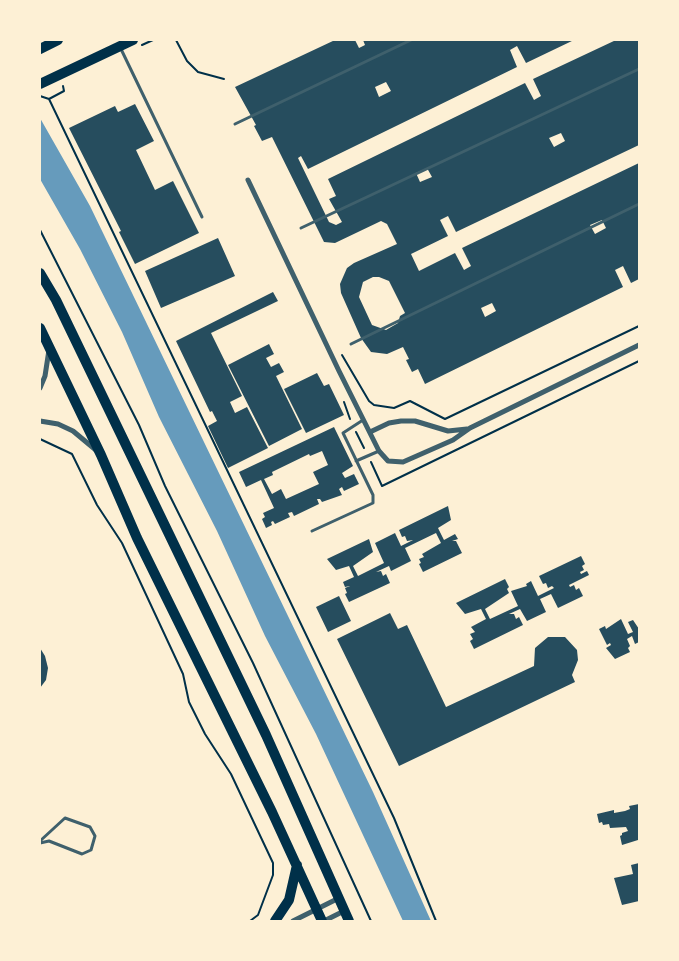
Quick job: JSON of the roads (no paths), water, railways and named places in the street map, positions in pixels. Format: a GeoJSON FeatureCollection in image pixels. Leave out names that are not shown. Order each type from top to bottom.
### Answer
{"type":"FeatureCollection","features":[{"type":"Feature","properties":{"kind":"main road"},"geometry":{"type":"LineString","coordinates":[[40,49],[58,40]]}},
{"type":"Feature","properties":{"kind":"main road"},"geometry":{"type":"LineString","coordinates":[[40,84],[133,40]]}},
{"type":"Feature","properties":{"kind":"main road"},"geometry":{"type":"LineString","coordinates":[[40,273],[56,300],[262,726],[349,921]]}},
{"type":"Feature","properties":{"kind":"main road"},"geometry":{"type":"LineString","coordinates":[[40,328],[101,455],[138,538],[323,921]]}},
{"type":"Feature","properties":{"kind":"main road"},"geometry":{"type":"LineString","coordinates":[[275,921],[289,900],[297,864]]}},
{"type":"Feature","properties":{"kind":"street"},"geometry":{"type":"LineString","coordinates":[[248,180],[379,451],[388,461],[403,462],[453,440],[470,428],[639,345]]}},
{"type":"Feature","properties":{"kind":"street"},"geometry":{"type":"LineString","coordinates":[[40,388],[45,376],[50,347]]}},
{"type":"Feature","properties":{"kind":"street"},"geometry":{"type":"LineString","coordinates":[[40,421],[58,424],[72,431],[101,455]]}},
{"type":"Feature","properties":{"kind":"street"},"geometry":{"type":"LineString","coordinates":[[370,432],[389,423],[402,421],[415,421],[448,431],[470,428]]}},
{"type":"Feature","properties":{"kind":"street"},"geometry":{"type":"LineString","coordinates":[[293,921],[339,898]]}},
{"type":"Feature","properties":{"kind":"street"},"geometry":{"type":"LineString","coordinates":[[323,921],[345,911]]}},
{"type":"Feature","properties":{"kind":"lane"},"geometry":{"type":"LineString","coordinates":[[234,124],[411,40]]}},
{"type":"Feature","properties":{"kind":"lane"},"geometry":{"type":"LineString","coordinates":[[119,47],[202,217]]}},
{"type":"Feature","properties":{"kind":"lane"},"geometry":{"type":"LineString","coordinates":[[302,228],[639,69]]}},
{"type":"Feature","properties":{"kind":"lane"},"geometry":{"type":"LineString","coordinates":[[351,344],[639,204]]}},
{"type":"Feature","properties":{"kind":"lane"},"geometry":{"type":"LineString","coordinates":[[312,531],[373,503],[373,495],[343,433],[364,420]]}},
{"type":"Feature","properties":{"kind":"lane"},"geometry":{"type":"LineString","coordinates":[[356,461],[379,451]]}},
{"type":"Feature","properties":{"kind":"lane"},"geometry":{"type":"LineString","coordinates":[[65,818],[90,828],[95,836],[91,850],[82,854],[55,843],[40,842],[65,818]]}},
{"type":"Feature","properties":{"kind":"water"},"geometry":{"type":"Polygon","coordinates":[[[40,118],[90,206],[373,792],[431,921],[403,921],[316,734],[265,636],[217,531],[159,417],[122,332],[80,249],[40,179],[40,118]]]}}]}
